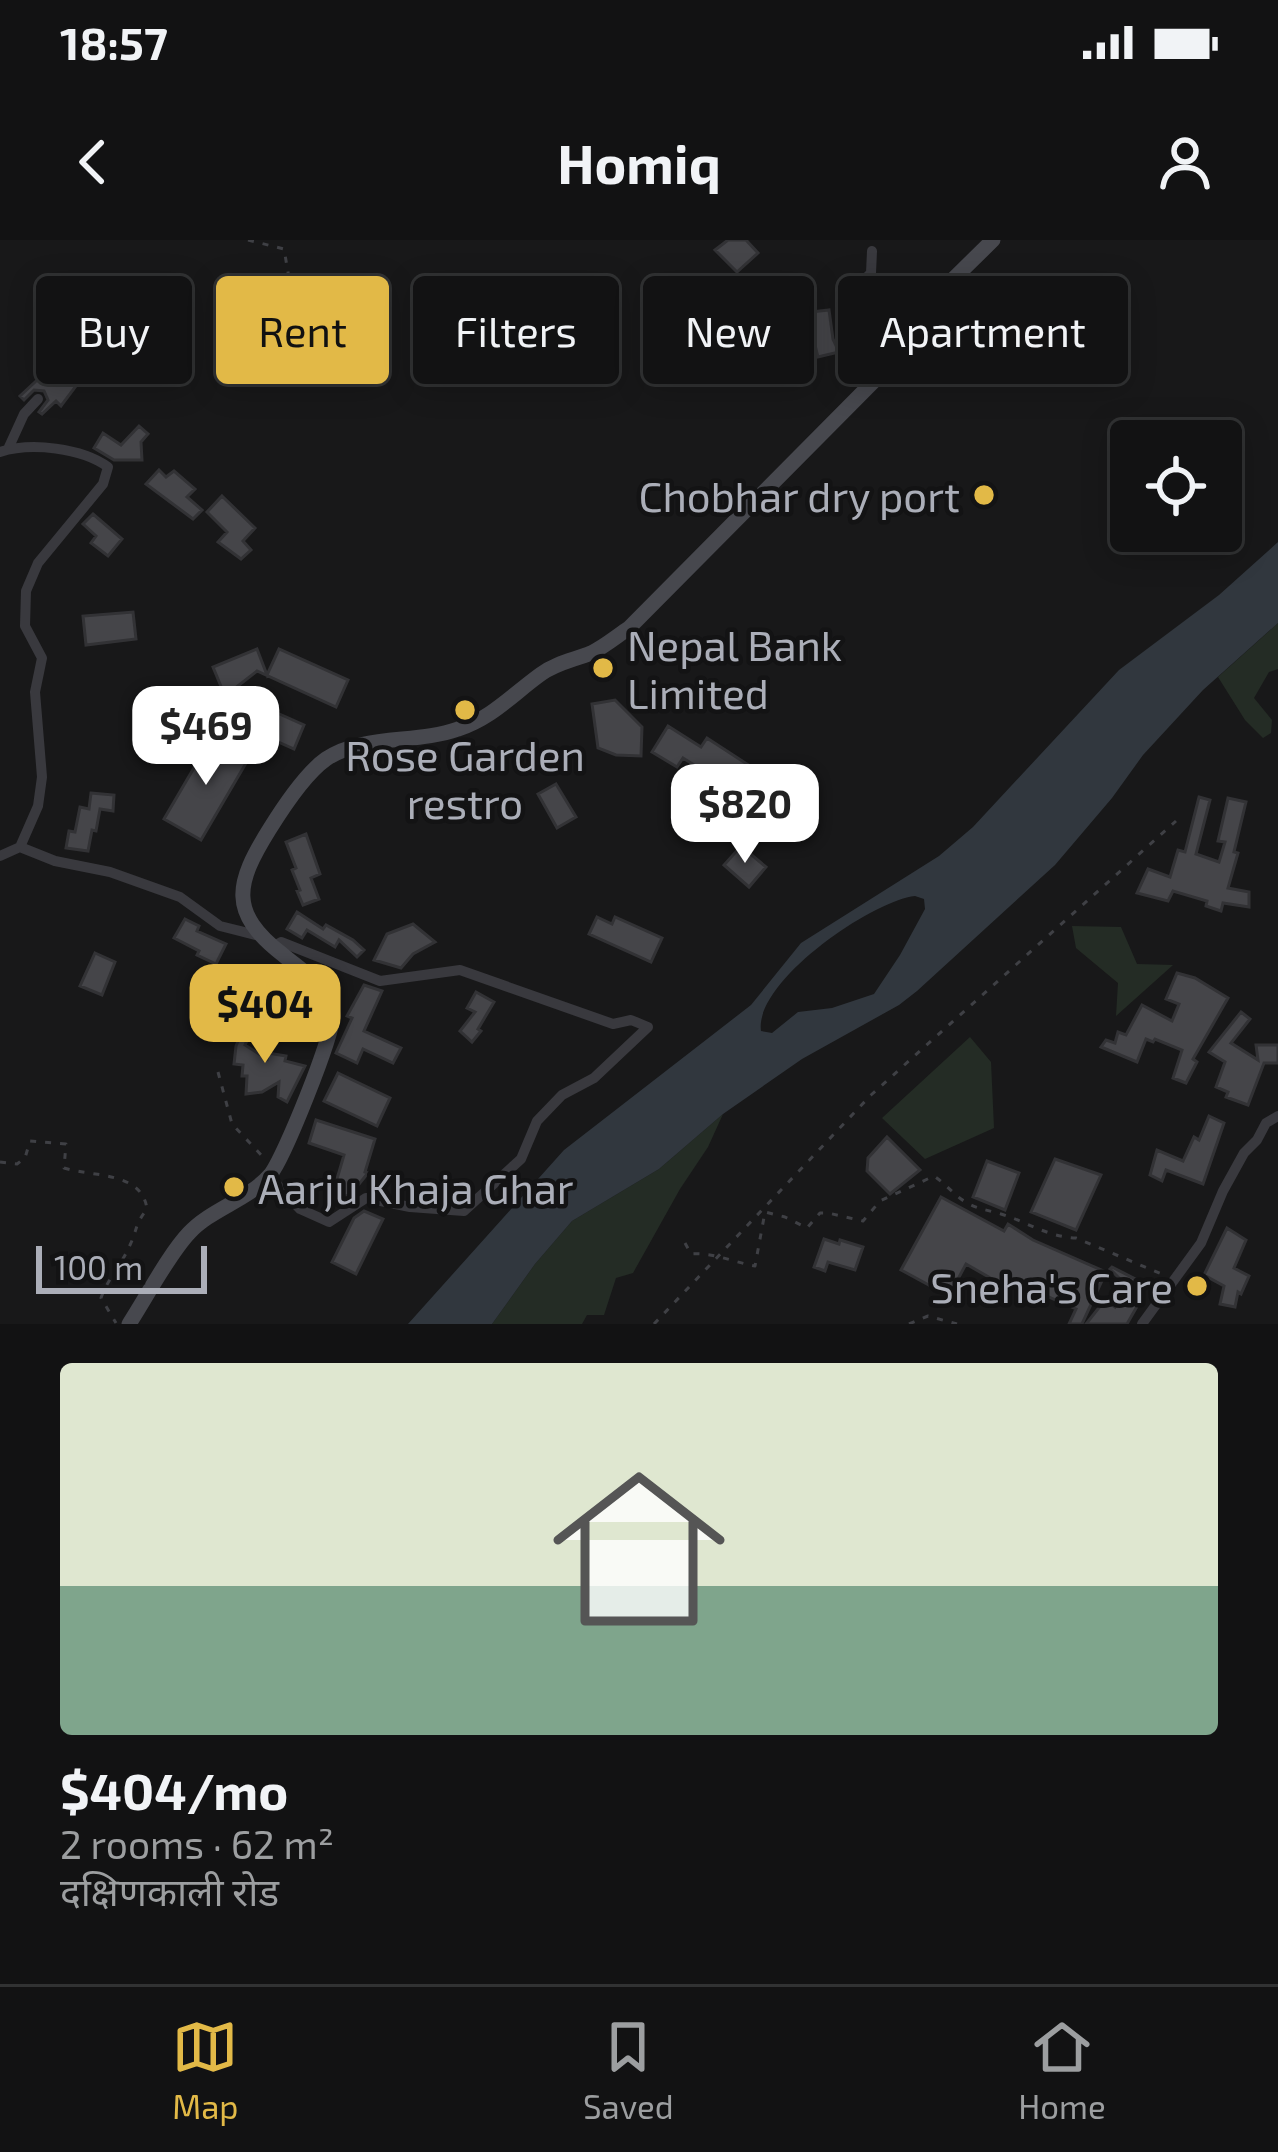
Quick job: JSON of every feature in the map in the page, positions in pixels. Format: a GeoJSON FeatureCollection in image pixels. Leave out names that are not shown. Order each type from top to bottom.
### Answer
{"type":"FeatureCollection","features":[{"type":"Feature","properties":{"kind":"main road"},"geometry":{"type":"LineString","coordinates":[[956,276],[992,240]]}},
{"type":"Feature","properties":{"kind":"main road"},"geometry":{"type":"LineString","coordinates":[[129,1324],[188,1233],[239,1201],[271,1172],[329,1037],[332,1006],[315,980],[266,941],[245,910],[242,884],[249,862],[274,822],[324,760],[356,747],[455,731],[503,706],[542,673],[592,652],[629,628],[871,384]]}},
{"type":"Feature","properties":{"kind":"street"},"geometry":{"type":"LineString","coordinates":[[868,276],[872,251]]}},
{"type":"Feature","properties":{"kind":"street"},"geometry":{"type":"LineString","coordinates":[[0,856],[20,847],[38,806],[42,777],[35,692],[42,658],[25,626],[26,590],[38,563],[104,484],[108,467],[71,451],[4,450],[38,399]]}},
{"type":"Feature","properties":{"kind":"street"},"geometry":{"type":"LineString","coordinates":[[20,847],[180,897],[220,926],[281,942],[380,981],[460,970],[613,1024],[631,1020],[648,1027],[594,1078],[562,1095],[537,1121],[521,1159],[464,1211],[366,1198],[329,1222],[300,1209],[271,1172]]}},
{"type":"Feature","properties":{"kind":"street"},"geometry":{"type":"LineString","coordinates":[[1142,1324],[1201,1243],[1244,1153],[1266,1123],[1278,1116]]}},
{"type":"Feature","properties":{"kind":"path"},"geometry":{"type":"LineString","coordinates":[[248,240],[284,249],[298,330],[295,347],[260,393]]}},
{"type":"Feature","properties":{"kind":"path"},"geometry":{"type":"LineString","coordinates":[[654,1324],[871,1095],[1176,821]]}},
{"type":"Feature","properties":{"kind":"path"},"geometry":{"type":"LineString","coordinates":[[218,1072],[232,1124],[271,1172]]}},
{"type":"Feature","properties":{"kind":"path"},"geometry":{"type":"LineString","coordinates":[[0,1162],[17,1163],[25,1158],[30,1141],[66,1144],[64,1168],[123,1180],[145,1197],[147,1209],[135,1224],[131,1244],[101,1298],[117,1324]]}},
{"type":"Feature","properties":{"kind":"path"},"geometry":{"type":"LineString","coordinates":[[685,1243],[691,1254],[706,1252],[754,1266],[765,1212],[807,1228],[820,1214],[862,1221],[880,1201],[934,1176],[980,1210],[1060,1238],[1076,1238],[1142,1268],[1178,1278]]}},
{"type":"Feature","properties":{"kind":"path"},"geometry":{"type":"LineString","coordinates":[[909,1324],[928,1316],[957,1324]]}},
{"type":"Feature","properties":{"kind":"shaded area"},"geometry":{"type":"Polygon","coordinates":[[[1278,542],[1278,623],[1203,690],[1143,755],[1055,865],[917,991],[802,1059],[723,1114],[659,1169],[572,1221],[492,1324],[408,1324],[564,1150],[751,1005],[801,943],[939,856],[973,827],[1119,670],[1219,595],[1278,542]],[[915,896],[895,901],[819,947],[776,990],[764,1011],[761,1031],[772,1033],[798,1012],[832,1008],[874,994],[925,909],[924,899],[915,896]]]}},
{"type":"Feature","properties":{"kind":"shaded area"},"geometry":{"type":"Polygon","coordinates":[[[1278,623],[1278,669],[1269,672],[1254,698],[1272,720],[1271,733],[1263,738],[1245,720],[1218,677],[1278,623]]]}},
{"type":"Feature","properties":{"kind":"shaded area"},"geometry":{"type":"Polygon","coordinates":[[[1072,926],[1121,927],[1137,964],[1173,965],[1116,1016],[1118,983],[1076,948],[1072,926]]]}},
{"type":"Feature","properties":{"kind":"shaded area"},"geometry":{"type":"Polygon","coordinates":[[[970,1037],[991,1062],[994,1128],[925,1159],[882,1118],[970,1037]]]}},
{"type":"Feature","properties":{"kind":"shaded area"},"geometry":{"type":"Polygon","coordinates":[[[723,1114],[633,1273],[616,1278],[604,1315],[587,1315],[582,1324],[492,1324],[572,1221],[659,1169],[723,1114]]]}},
{"type":"Feature","properties":{"kind":"building"},"geometry":{"type":"Polygon","coordinates":[[[728,240],[746,240],[758,253],[737,272],[715,250],[728,240]]]}},
{"type":"Feature","properties":{"kind":"building"},"geometry":{"type":"Polygon","coordinates":[[[829,310],[838,352],[818,357],[814,312],[829,310]]]}},
{"type":"Feature","properties":{"kind":"building"},"geometry":{"type":"Polygon","coordinates":[[[36,381],[78,384],[61,406],[56,401],[42,414],[48,400],[44,391],[34,390],[24,400],[20,396],[36,381]]]}},
{"type":"Feature","properties":{"kind":"building"},"geometry":{"type":"Polygon","coordinates":[[[139,426],[148,434],[141,442],[142,460],[114,460],[94,448],[103,433],[121,445],[139,426]]]}},
{"type":"Feature","properties":{"kind":"building"},"geometry":{"type":"Polygon","coordinates":[[[159,470],[166,477],[174,471],[195,489],[187,497],[202,510],[193,519],[146,484],[159,470]]]}},
{"type":"Feature","properties":{"kind":"building"},"geometry":{"type":"Polygon","coordinates":[[[222,496],[255,528],[243,541],[251,550],[241,559],[218,542],[227,532],[207,512],[222,496]]]}},
{"type":"Feature","properties":{"kind":"building"},"geometry":{"type":"Polygon","coordinates":[[[93,514],[122,539],[108,556],[91,543],[96,536],[83,524],[93,514]]]}},
{"type":"Feature","properties":{"kind":"building"},"geometry":{"type":"Polygon","coordinates":[[[133,612],[136,639],[86,645],[83,616],[133,612]]]}},
{"type":"Feature","properties":{"kind":"building"},"geometry":{"type":"Polygon","coordinates":[[[257,649],[267,675],[279,649],[348,680],[336,707],[257,671],[225,696],[213,667],[257,649]]]}},
{"type":"Feature","properties":{"kind":"building"},"geometry":{"type":"Polygon","coordinates":[[[615,700],[642,727],[641,756],[598,748],[592,704],[615,700]]]}},
{"type":"Feature","properties":{"kind":"building"},"geometry":{"type":"Polygon","coordinates":[[[275,712],[304,725],[294,749],[265,736],[275,712]]]}},
{"type":"Feature","properties":{"kind":"building"},"geometry":{"type":"Polygon","coordinates":[[[668,726],[701,747],[707,738],[753,768],[737,792],[683,758],[677,767],[652,752],[668,726]]]}},
{"type":"Feature","properties":{"kind":"building"},"geometry":{"type":"Polygon","coordinates":[[[212,737],[249,758],[201,840],[164,819],[212,737]]]}},
{"type":"Feature","properties":{"kind":"building"},"geometry":{"type":"Polygon","coordinates":[[[556,784],[576,817],[557,828],[538,794],[556,784]]]}},
{"type":"Feature","properties":{"kind":"building"},"geometry":{"type":"Polygon","coordinates":[[[91,793],[114,795],[113,811],[100,809],[88,851],[66,848],[80,807],[89,809],[91,793]]]}},
{"type":"Feature","properties":{"kind":"building"},"geometry":{"type":"Polygon","coordinates":[[[1199,797],[1210,800],[1196,854],[1219,862],[1225,842],[1218,841],[1228,798],[1246,802],[1228,888],[1249,892],[1249,907],[1223,903],[1221,911],[1206,906],[1207,901],[1173,891],[1168,901],[1137,893],[1148,869],[1170,877],[1178,850],[1185,852],[1199,797]]]}},
{"type":"Feature","properties":{"kind":"building"},"geometry":{"type":"Polygon","coordinates":[[[306,834],[320,874],[311,878],[319,899],[303,905],[286,842],[306,834]]]}},
{"type":"Feature","properties":{"kind":"building"},"geometry":{"type":"Polygon","coordinates":[[[741,846],[766,867],[749,887],[724,865],[741,846]]]}},
{"type":"Feature","properties":{"kind":"building"},"geometry":{"type":"Polygon","coordinates":[[[297,912],[364,950],[357,957],[339,940],[335,947],[307,930],[302,938],[287,929],[297,912]]]}},
{"type":"Feature","properties":{"kind":"building"},"geometry":{"type":"Polygon","coordinates":[[[597,917],[612,924],[615,917],[662,938],[651,962],[589,934],[597,917]]]}},
{"type":"Feature","properties":{"kind":"building"},"geometry":{"type":"Polygon","coordinates":[[[185,919],[199,926],[197,931],[226,944],[216,964],[174,938],[185,919]]]}},
{"type":"Feature","properties":{"kind":"building"},"geometry":{"type":"Polygon","coordinates":[[[413,924],[435,942],[413,954],[401,968],[374,960],[387,934],[413,924]]]}},
{"type":"Feature","properties":{"kind":"building"},"geometry":{"type":"Polygon","coordinates":[[[95,953],[115,962],[102,995],[80,986],[95,953]]]}},
{"type":"Feature","properties":{"kind":"building"},"geometry":{"type":"Polygon","coordinates":[[[1177,973],[1228,998],[1193,1059],[1197,1062],[1186,1083],[1173,1078],[1182,1050],[1146,1039],[1137,1062],[1101,1047],[1106,1040],[1115,1043],[1118,1032],[1126,1035],[1142,1005],[1172,1021],[1179,1004],[1166,999],[1177,973]]]}},
{"type":"Feature","properties":{"kind":"building"},"geometry":{"type":"Polygon","coordinates":[[[364,985],[382,991],[364,1031],[401,1048],[393,1063],[363,1049],[357,1063],[336,1053],[352,1018],[347,1016],[364,985]]]}},
{"type":"Feature","properties":{"kind":"building"},"geometry":{"type":"Polygon","coordinates":[[[476,992],[494,1002],[472,1042],[460,1031],[475,1012],[467,1008],[476,992]]]}},
{"type":"Feature","properties":{"kind":"building"},"geometry":{"type":"Polygon","coordinates":[[[252,1007],[260,1013],[245,1045],[267,1059],[268,1053],[286,1056],[285,1061],[305,1066],[287,1102],[278,1097],[279,1082],[246,1094],[243,1065],[234,1064],[252,1007]]]}},
{"type":"Feature","properties":{"kind":"building"},"geometry":{"type":"Polygon","coordinates":[[[1241,1012],[1250,1019],[1231,1043],[1258,1060],[1256,1045],[1278,1045],[1278,1063],[1264,1063],[1248,1105],[1226,1097],[1228,1092],[1216,1087],[1225,1062],[1209,1052],[1241,1012]]]}},
{"type":"Feature","properties":{"kind":"building"},"geometry":{"type":"Polygon","coordinates":[[[338,1073],[390,1098],[377,1126],[324,1101],[338,1073]]]}},
{"type":"Feature","properties":{"kind":"building"},"geometry":{"type":"Polygon","coordinates":[[[1209,1116],[1224,1123],[1203,1184],[1166,1170],[1162,1181],[1150,1175],[1157,1150],[1183,1161],[1209,1116]]]}},
{"type":"Feature","properties":{"kind":"building"},"geometry":{"type":"Polygon","coordinates":[[[316,1120],[375,1139],[368,1173],[351,1194],[334,1201],[344,1155],[309,1143],[316,1120]]]}},
{"type":"Feature","properties":{"kind":"building"},"geometry":{"type":"Polygon","coordinates":[[[887,1137],[920,1170],[890,1194],[867,1171],[868,1158],[887,1137]]]}},
{"type":"Feature","properties":{"kind":"building"},"geometry":{"type":"Polygon","coordinates":[[[1055,1159],[1101,1175],[1076,1230],[1031,1212],[1055,1159]]]}},
{"type":"Feature","properties":{"kind":"building"},"geometry":{"type":"Polygon","coordinates":[[[987,1161],[1019,1173],[1005,1210],[973,1197],[987,1161]]]}},
{"type":"Feature","properties":{"kind":"building"},"geometry":{"type":"Polygon","coordinates":[[[941,1197],[1004,1231],[1008,1224],[1106,1272],[1082,1324],[1069,1324],[1076,1309],[1010,1280],[1006,1287],[966,1264],[949,1296],[901,1270],[941,1197]]]}},
{"type":"Feature","properties":{"kind":"building"},"geometry":{"type":"Polygon","coordinates":[[[364,1211],[383,1219],[356,1274],[332,1262],[354,1218],[364,1211]]]}},
{"type":"Feature","properties":{"kind":"building"},"geometry":{"type":"Polygon","coordinates":[[[1227,1228],[1246,1240],[1234,1268],[1249,1276],[1235,1307],[1220,1304],[1224,1286],[1204,1275],[1227,1228]]]}},
{"type":"Feature","properties":{"kind":"building"},"geometry":{"type":"Polygon","coordinates":[[[824,1239],[863,1247],[855,1270],[828,1262],[825,1271],[814,1267],[824,1239]]]}},
{"type":"Feature","properties":{"kind":"building"},"geometry":{"type":"Polygon","coordinates":[[[1112,1267],[1145,1284],[1139,1303],[1127,1324],[1086,1324],[1105,1300],[1115,1307],[1126,1285],[1112,1267]]]}},
{"type":"Feature","properties":{"kind":"place","name":"Chobhar dry port"},"geometry":{"type":"Point","coordinates":[984,495]}},
{"type":"Feature","properties":{"kind":"place","name":"Nepal Bank Limited"},"geometry":{"type":"Point","coordinates":[603,668]}},
{"type":"Feature","properties":{"kind":"place","name":"Rose Garden restro"},"geometry":{"type":"Point","coordinates":[465,710]}},
{"type":"Feature","properties":{"kind":"place","name":"Aarju Khaja Ghar"},"geometry":{"type":"Point","coordinates":[234,1187]}},
{"type":"Feature","properties":{"kind":"place","name":"Sneha's Care"},"geometry":{"type":"Point","coordinates":[1197,1286]}}]}
